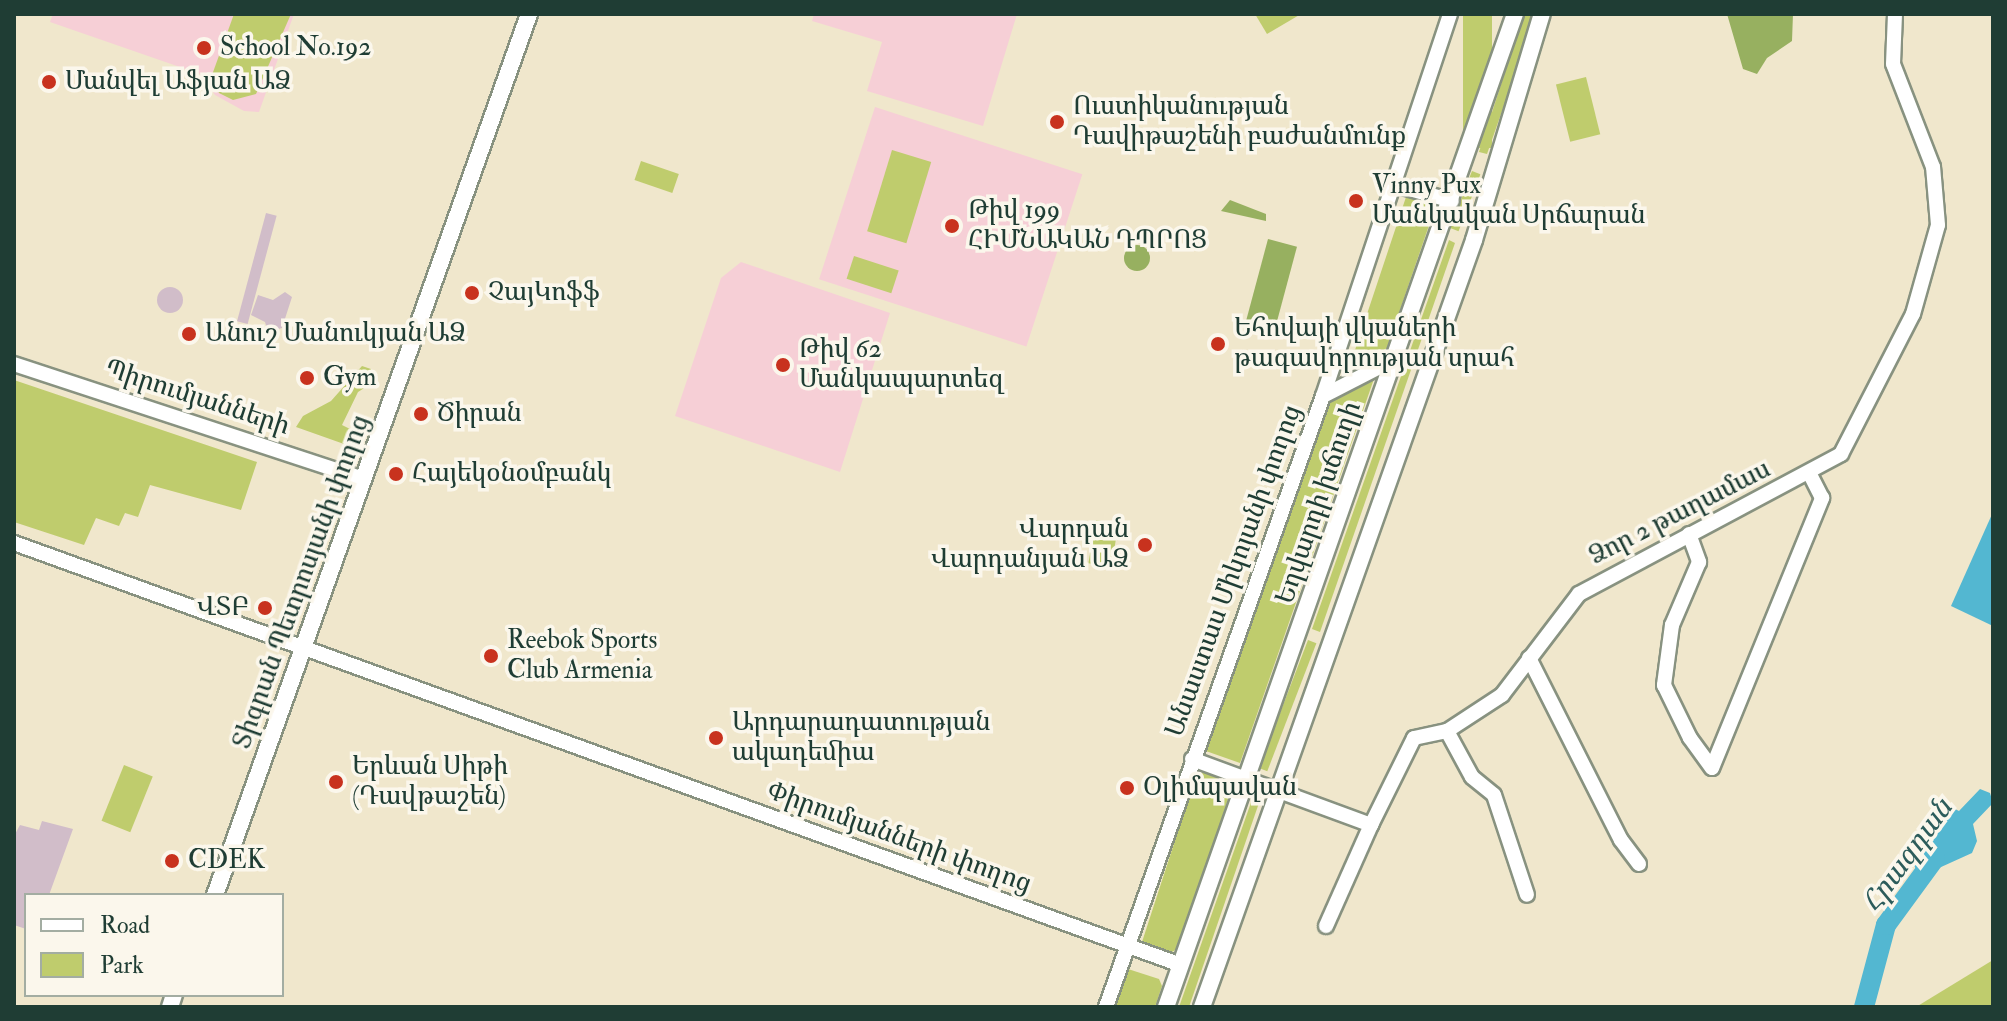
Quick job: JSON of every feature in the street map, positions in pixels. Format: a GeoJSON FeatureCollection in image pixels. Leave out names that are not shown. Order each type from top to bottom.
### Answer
{"type":"FeatureCollection","features":[{"type":"Feature","properties":{"kind":"main road","name":"Տիգրան Պետրոսյանի փողոց"},"geometry":{"type":"LineString","coordinates":[[361,477],[519,14]]}},
{"type":"Feature","properties":{"kind":"main road","name":"Տիգրան Պետրոսյանի փողոց"},"geometry":{"type":"LineString","coordinates":[[213,893],[299,646],[529,14]]}},
{"type":"Feature","properties":{"kind":"main road","name":"Եղվարդի խճուղի"},"geometry":{"type":"LineString","coordinates":[[1166,1007],[1452,201],[1515,14]]}},
{"type":"Feature","properties":{"kind":"main road"},"geometry":{"type":"LineString","coordinates":[[1202,1007],[1495,171],[1542,14]]}},
{"type":"Feature","properties":{"kind":"main road"},"geometry":{"type":"LineString","coordinates":[[1466,161],[1495,171]]}},
{"type":"Feature","properties":{"kind":"street","name":"Անաստաս Միկոյանի փողոց"},"geometry":{"type":"LineString","coordinates":[[1106,1007],[1323,396],[1450,14]]}},
{"type":"Feature","properties":{"kind":"street"},"geometry":{"type":"LineString","coordinates":[[1810,474],[1841,454],[1870,405],[1913,314],[1938,225],[1933,167],[1893,64],[1895,14]]}},
{"type":"Feature","properties":{"kind":"street"},"geometry":{"type":"LineString","coordinates":[[1395,185],[1452,201]]}},
{"type":"Feature","properties":{"kind":"street"},"geometry":{"type":"LineString","coordinates":[[1323,396],[1395,359]]}},
{"type":"Feature","properties":{"kind":"street","name":"Պիրումյանների"},"geometry":{"type":"LineString","coordinates":[[14,364],[361,477]]}},
{"type":"Feature","properties":{"kind":"street","name":"Ձոր 2 թաղամաս"},"geometry":{"type":"LineString","coordinates":[[1371,825],[1414,738],[1447,731],[1502,695],[1579,594],[1689,534],[1810,474],[1822,498],[1712,768],[1690,738],[1664,685],[1672,625],[1699,562],[1689,534]]}},
{"type":"Feature","properties":{"kind":"street","name":"Փիրումյանների փողոց"},"geometry":{"type":"LineString","coordinates":[[14,543],[1181,965]]}},
{"type":"Feature","properties":{"kind":"street"},"geometry":{"type":"LineString","coordinates":[[1529,658],[1621,840],[1639,864]]}},
{"type":"Feature","properties":{"kind":"street"},"geometry":{"type":"LineString","coordinates":[[1447,731],[1472,777],[1494,795],[1527,895]]}},
{"type":"Feature","properties":{"kind":"street"},"geometry":{"type":"LineString","coordinates":[[1192,759],[1371,825],[1326,926]]}},
{"type":"Feature","properties":{"kind":"shaded area","name":"School No.192"},"geometry":{"type":"Polygon","coordinates":[[[53,14],[294,14],[259,112],[244,111],[215,95],[200,74],[50,22],[53,14]]]}},
{"type":"Feature","properties":{"kind":"shaded area"},"geometry":{"type":"Polygon","coordinates":[[[814,14],[1017,14],[983,126],[867,91],[882,42],[812,21],[814,14]]]}},
{"type":"Feature","properties":{"kind":"shaded area","name":"Թիվ 199 ՀԻՄՆԱԿԱՆ ԴՊՐՈՑ"},"geometry":{"type":"Polygon","coordinates":[[[875,107],[1082,174],[1026,347],[819,279],[875,107]]]}},
{"type":"Feature","properties":{"kind":"shaded area"},"geometry":{"type":"Polygon","coordinates":[[[266,213],[277,216],[248,324],[237,321],[266,213]]]}},
{"type":"Feature","properties":{"kind":"shaded area","name":"Թիվ 62 Մանկապարտեզ"},"geometry":{"type":"Polygon","coordinates":[[[741,262],[890,313],[840,472],[675,416],[721,278],[741,262]]]}},
{"type":"Feature","properties":{"kind":"shaded area"},"geometry":{"type":"Polygon","coordinates":[[[170,287],[179,291],[183,300],[179,309],[170,313],[161,309],[157,300],[161,291],[170,287]]]}},
{"type":"Feature","properties":{"kind":"shaded area"},"geometry":{"type":"Polygon","coordinates":[[[285,292],[292,297],[282,328],[268,332],[265,322],[251,315],[258,295],[273,300],[285,292]]]}},
{"type":"Feature","properties":{"kind":"shaded area"},"geometry":{"type":"Polygon","coordinates":[[[42,821],[73,829],[50,893],[24,893],[24,928],[14,925],[14,836],[20,825],[39,830],[42,821]]]}},
{"type":"Feature","properties":{"kind":"green space"},"geometry":{"type":"Polygon","coordinates":[[[234,14],[291,14],[256,94],[233,100],[219,93],[212,75],[234,14]]]}},
{"type":"Feature","properties":{"kind":"green space"},"geometry":{"type":"Polygon","coordinates":[[[1255,14],[1301,14],[1267,34],[1255,14]]]}},
{"type":"Feature","properties":{"kind":"green space"},"geometry":{"type":"Polygon","coordinates":[[[1463,14],[1492,14],[1492,148],[1463,148],[1463,14]]]}},
{"type":"Feature","properties":{"kind":"green space"},"geometry":{"type":"Polygon","coordinates":[[[1524,14],[1534,14],[1521,57],[1487,154],[1479,152],[1524,14]]]}},
{"type":"Feature","properties":{"kind":"green space"},"geometry":{"type":"Polygon","coordinates":[[[1727,14],[1793,14],[1792,41],[1767,58],[1757,74],[1743,69],[1727,14]]]}},
{"type":"Feature","properties":{"kind":"green space"},"geometry":{"type":"Polygon","coordinates":[[[1586,77],[1600,134],[1570,142],[1556,84],[1586,77]]]}},
{"type":"Feature","properties":{"kind":"green space"},"geometry":{"type":"Polygon","coordinates":[[[892,150],[931,162],[906,243],[867,231],[892,150]]]}},
{"type":"Feature","properties":{"kind":"green space"},"geometry":{"type":"Polygon","coordinates":[[[641,161],[679,174],[672,193],[634,180],[641,161]]]}},
{"type":"Feature","properties":{"kind":"green space"},"geometry":{"type":"Polygon","coordinates":[[[1472,171],[1480,174],[1459,231],[1450,228],[1472,171]]]}},
{"type":"Feature","properties":{"kind":"green space"},"geometry":{"type":"Polygon","coordinates":[[[1406,197],[1436,205],[1387,348],[1348,371],[1406,197]]]}},
{"type":"Feature","properties":{"kind":"green space"},"geometry":{"type":"Polygon","coordinates":[[[1230,200],[1266,214],[1266,221],[1221,211],[1230,200]]]}},
{"type":"Feature","properties":{"kind":"green space"},"geometry":{"type":"Polygon","coordinates":[[[1268,239],[1297,247],[1274,332],[1245,324],[1268,239]]]}},
{"type":"Feature","properties":{"kind":"green space"},"geometry":{"type":"Polygon","coordinates":[[[1449,240],[1455,243],[1320,632],[1312,629],[1449,240]]]}},
{"type":"Feature","properties":{"kind":"green space"},"geometry":{"type":"Polygon","coordinates":[[[1137,245],[1146,249],[1150,258],[1146,267],[1137,271],[1128,267],[1124,258],[1128,249],[1137,245]]]}},
{"type":"Feature","properties":{"kind":"green space"},"geometry":{"type":"Polygon","coordinates":[[[854,256],[899,271],[891,293],[847,279],[854,256]]]}},
{"type":"Feature","properties":{"kind":"green space"},"geometry":{"type":"Polygon","coordinates":[[[362,366],[371,369],[369,385],[358,392],[342,425],[350,429],[344,444],[296,427],[303,416],[331,401],[362,366]]]}},
{"type":"Feature","properties":{"kind":"green space"},"geometry":{"type":"Polygon","coordinates":[[[1375,376],[1240,763],[1203,750],[1328,402],[1375,376]]]}},
{"type":"Feature","properties":{"kind":"green space"},"geometry":{"type":"Polygon","coordinates":[[[14,380],[257,462],[241,510],[150,485],[138,517],[125,513],[119,526],[96,518],[84,545],[14,522],[14,380]]]}},
{"type":"Feature","properties":{"kind":"green space"},"geometry":{"type":"Polygon","coordinates":[[[1096,520],[1119,524],[1111,567],[1088,563],[1096,520]]]}},
{"type":"Feature","properties":{"kind":"green space"},"geometry":{"type":"Polygon","coordinates":[[[1308,640],[1316,643],[1267,771],[1259,768],[1308,640]]]}},
{"type":"Feature","properties":{"kind":"green space"},"geometry":{"type":"Polygon","coordinates":[[[124,765],[153,777],[130,832],[102,821],[124,765]]]}},
{"type":"Feature","properties":{"kind":"green space"},"geometry":{"type":"Polygon","coordinates":[[[1202,772],[1223,780],[1231,790],[1180,947],[1172,952],[1142,942],[1196,776],[1202,772]]]}},
{"type":"Feature","properties":{"kind":"green space"},"geometry":{"type":"Polygon","coordinates":[[[1254,794],[1261,797],[1189,1007],[1179,1007],[1254,794]]]}},
{"type":"Feature","properties":{"kind":"green space"},"geometry":{"type":"Polygon","coordinates":[[[1993,960],[1993,1007],[1916,1007],[1993,960]]]}},
{"type":"Feature","properties":{"kind":"green space"},"geometry":{"type":"Polygon","coordinates":[[[1128,969],[1159,979],[1162,986],[1155,1007],[1115,1007],[1128,969]]]}},
{"type":"Feature","properties":{"kind":"water"},"geometry":{"type":"Polygon","coordinates":[[[1993,512],[1993,626],[1951,606],[1993,512]]]}},
{"type":"Feature","properties":{"kind":"water"},"geometry":{"type":"Polygon","coordinates":[[[1980,789],[1990,793],[1993,803],[1973,824],[1977,841],[1972,853],[1919,877],[1910,855],[1931,831],[1932,819],[1951,807],[1959,811],[1980,789]]]}},
{"type":"Feature","properties":{"kind":"waterway","name":"Հրազդան"},"geometry":{"type":"LineString","coordinates":[[1864,1007],[1886,925],[1935,858]]}},
{"type":"Feature","properties":{"kind":"place","name":"School No.192"},"geometry":{"type":"Point","coordinates":[204,48]}},
{"type":"Feature","properties":{"kind":"place","name":"Մանվել Աֆյան ԱՁ"},"geometry":{"type":"Point","coordinates":[49,82]}},
{"type":"Feature","properties":{"kind":"place","name":"Ուստիկանության Դավիթաշենի բաժանմունք"},"geometry":{"type":"Point","coordinates":[1057,122]}},
{"type":"Feature","properties":{"kind":"place","name":"Vinny Pux Մանկական Սրճարան"},"geometry":{"type":"Point","coordinates":[1356,201]}},
{"type":"Feature","properties":{"kind":"place","name":"Թիվ 199 ՀԻՄՆԱԿԱՆ ԴՊՐՈՑ"},"geometry":{"type":"Point","coordinates":[952,226]}},
{"type":"Feature","properties":{"kind":"place","name":"ՉայԿոֆֆ"},"geometry":{"type":"Point","coordinates":[472,293]}},
{"type":"Feature","properties":{"kind":"place","name":"Անուշ Մանուկյան ԱՁ"},"geometry":{"type":"Point","coordinates":[189,334]}},
{"type":"Feature","properties":{"kind":"place","name":"Եհովայի վկաների թագավորության սրահ"},"geometry":{"type":"Point","coordinates":[1218,344]}},
{"type":"Feature","properties":{"kind":"place","name":"Թիվ 62 Մանկապարտեզ"},"geometry":{"type":"Point","coordinates":[783,365]}},
{"type":"Feature","properties":{"kind":"place","name":"Gym"},"geometry":{"type":"Point","coordinates":[307,378]}},
{"type":"Feature","properties":{"kind":"place","name":"Ծիրան"},"geometry":{"type":"Point","coordinates":[421,414]}},
{"type":"Feature","properties":{"kind":"place","name":"Հայեկօնօմբանկ"},"geometry":{"type":"Point","coordinates":[396,474]}},
{"type":"Feature","properties":{"kind":"place","name":"Վարդան Վարդանյան ԱՁ"},"geometry":{"type":"Point","coordinates":[1145,545]}},
{"type":"Feature","properties":{"kind":"place","name":"ՎՏԲ"},"geometry":{"type":"Point","coordinates":[265,608]}},
{"type":"Feature","properties":{"kind":"place","name":"Reebok Sports Club Armenia"},"geometry":{"type":"Point","coordinates":[491,656]}},
{"type":"Feature","properties":{"kind":"place","name":"Արդարադատության ակադեմիա"},"geometry":{"type":"Point","coordinates":[716,738]}},
{"type":"Feature","properties":{"kind":"place","name":"Երևան Սիթի (Դավթաշեն)"},"geometry":{"type":"Point","coordinates":[336,782]}},
{"type":"Feature","properties":{"kind":"place","name":"Օլիմպավան"},"geometry":{"type":"Point","coordinates":[1127,788]}},
{"type":"Feature","properties":{"kind":"place","name":"CDEK"},"geometry":{"type":"Point","coordinates":[172,861]}}]}
